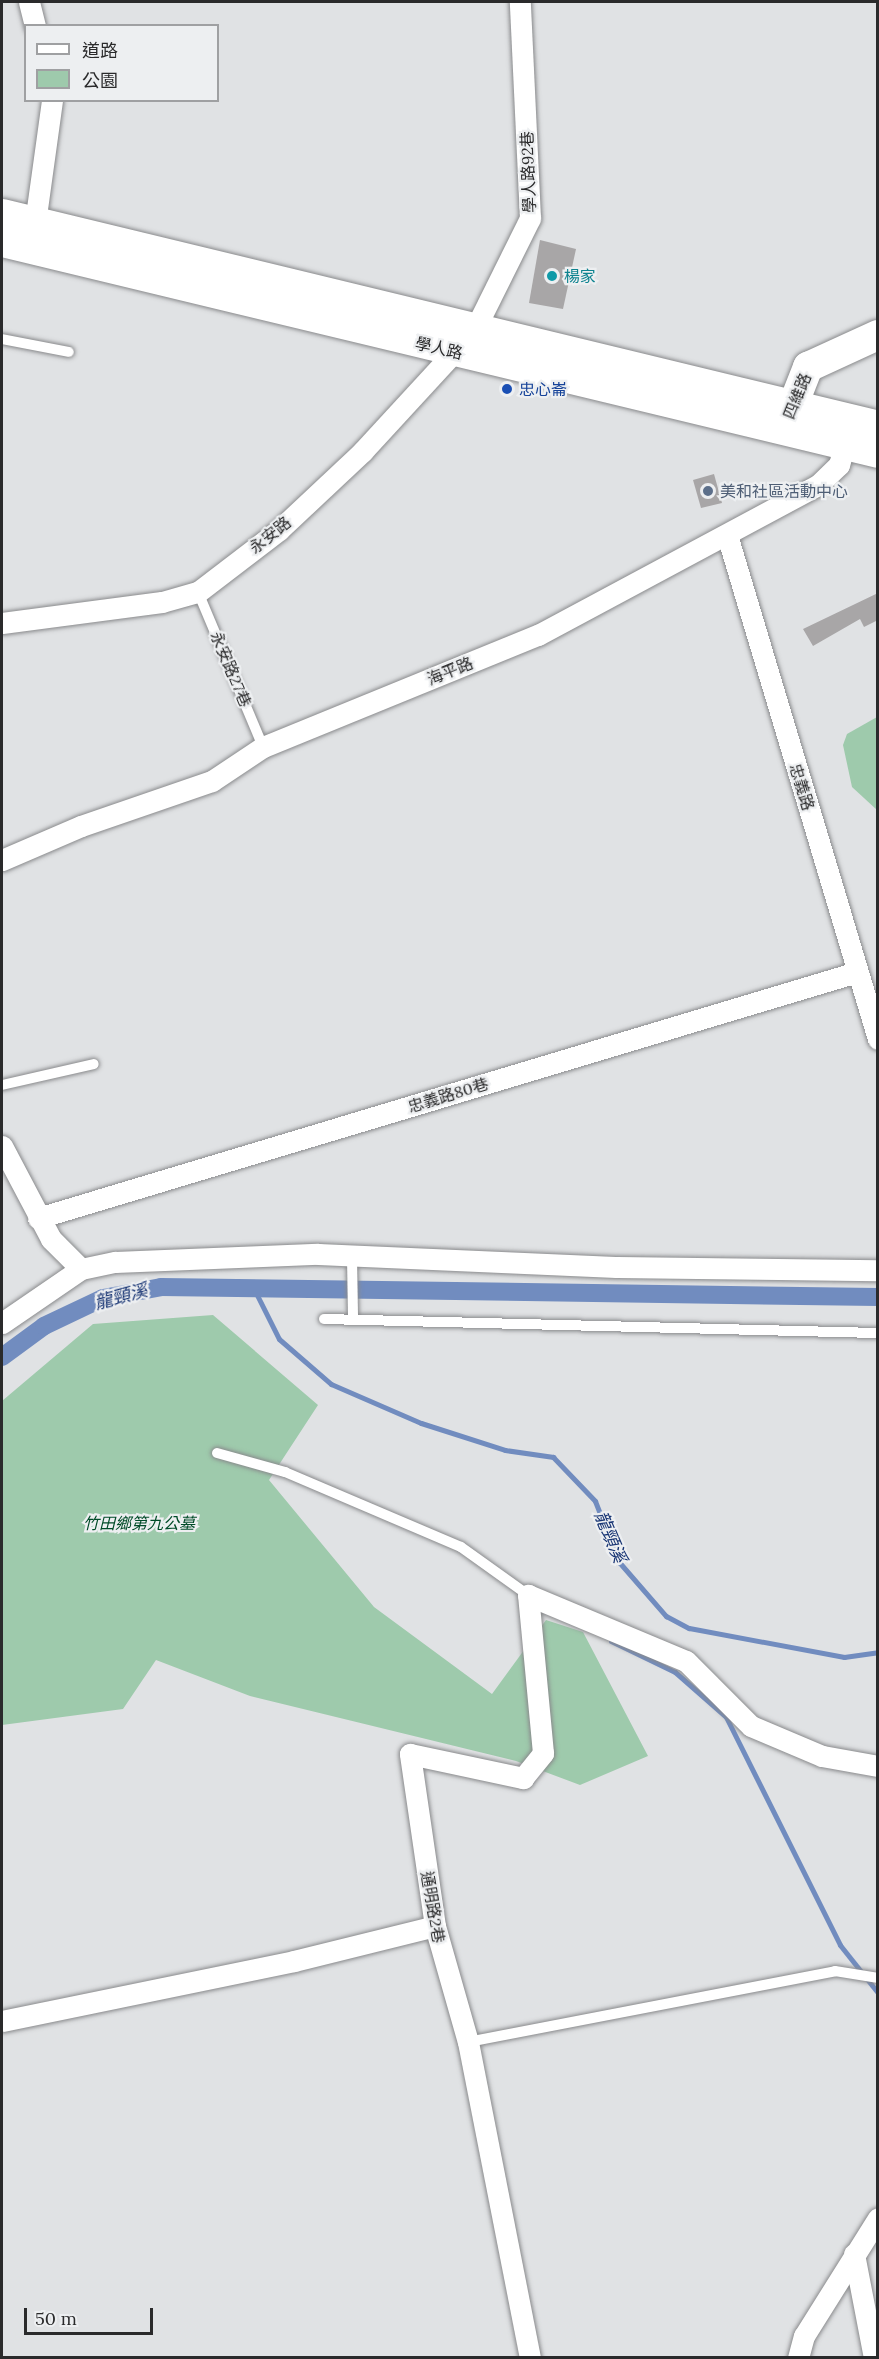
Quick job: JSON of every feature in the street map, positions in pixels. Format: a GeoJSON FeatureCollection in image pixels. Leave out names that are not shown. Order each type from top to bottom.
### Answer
{"type":"FeatureCollection","features":[{"type":"Feature","properties":{"kind":"main road","name":"學人路"},"geometry":{"type":"LineString","coordinates":[[2,215],[475,329],[787,417]]}},
{"type":"Feature","properties":{"kind":"main road","name":"學人路"},"geometry":{"type":"LineString","coordinates":[[2,240],[450,351],[858,431],[878,452]]}},
{"type":"Feature","properties":{"kind":"main road","name":"四維路"},"geometry":{"type":"LineString","coordinates":[[787,417],[808,367],[878,335]]}},
{"type":"Feature","properties":{"kind":"street"},"geometry":{"type":"LineString","coordinates":[[29,2],[34,24]]}},
{"type":"Feature","properties":{"kind":"street","name":"學人路92巷"},"geometry":{"type":"LineString","coordinates":[[475,329],[530,218],[520,2]]}},
{"type":"Feature","properties":{"kind":"street"},"geometry":{"type":"LineString","coordinates":[[35,223],[52,102]]}},
{"type":"Feature","properties":{"kind":"street","name":"永安路"},"geometry":{"type":"LineString","coordinates":[[2,623],[162,602],[198,592],[279,530],[363,451],[450,351],[475,329]]}},
{"type":"Feature","properties":{"kind":"street","name":"海平路"},"geometry":{"type":"LineString","coordinates":[[2,860],[212,781],[263,747],[538,635],[818,485],[839,465],[858,431]]}},
{"type":"Feature","properties":{"kind":"street","name":"忠義路"},"geometry":{"type":"LineString","coordinates":[[727,535],[878,1039]]}},
{"type":"Feature","properties":{"kind":"street","name":"忠義路80巷"},"geometry":{"type":"LineString","coordinates":[[38,1218],[857,972]]}},
{"type":"Feature","properties":{"kind":"street"},"geometry":{"type":"LineString","coordinates":[[2,1146],[12,1158],[38,1218],[81,1269]]}},
{"type":"Feature","properties":{"kind":"street"},"geometry":{"type":"LineString","coordinates":[[2,1323],[81,1269],[115,1262],[352,1258],[878,1270]]}},
{"type":"Feature","properties":{"kind":"street"},"geometry":{"type":"LineString","coordinates":[[528,1595],[686,1661],[751,1726],[822,1756],[878,1766]]}},
{"type":"Feature","properties":{"kind":"street","name":"通明路2巷"},"geometry":{"type":"LineString","coordinates":[[528,1595],[543,1753],[523,1778],[410,1754],[435,1926],[468,2042],[530,2358]]}},
{"type":"Feature","properties":{"kind":"street"},"geometry":{"type":"LineString","coordinates":[[2,2021],[435,1926]]}},
{"type":"Feature","properties":{"kind":"street"},"geometry":{"type":"LineString","coordinates":[[798,2358],[804,2336],[878,2218]]}},
{"type":"Feature","properties":{"kind":"street"},"geometry":{"type":"LineString","coordinates":[[854,2254],[874,2348]]}},
{"type":"Feature","properties":{"kind":"lane"},"geometry":{"type":"LineString","coordinates":[[2,339],[69,352]]}},
{"type":"Feature","properties":{"kind":"lane","name":"永安路27巷"},"geometry":{"type":"LineString","coordinates":[[198,592],[263,747]]}},
{"type":"Feature","properties":{"kind":"lane"},"geometry":{"type":"LineString","coordinates":[[2,1085],[94,1064]]}},
{"type":"Feature","properties":{"kind":"lane"},"geometry":{"type":"LineString","coordinates":[[352,1258],[352,1318]]}},
{"type":"Feature","properties":{"kind":"lane"},"geometry":{"type":"LineString","coordinates":[[324,1318],[878,1334]]}},
{"type":"Feature","properties":{"kind":"lane"},"geometry":{"type":"LineString","coordinates":[[217,1453],[285,1472],[461,1547],[528,1595]]}},
{"type":"Feature","properties":{"kind":"lane"},"geometry":{"type":"LineString","coordinates":[[468,2042],[605,2011],[835,1971],[874,1976]]}},
{"type":"Feature","properties":{"kind":"green space"},"geometry":{"type":"Polygon","coordinates":[[[877,717],[877,810],[852,787],[843,745],[847,734],[877,717]]]}},
{"type":"Feature","properties":{"kind":"green space","name":"竹田鄉第九公墓"},"geometry":{"type":"Polygon","coordinates":[[[213,1315],[318,1405],[269,1480],[374,1607],[492,1694],[546,1620],[583,1632],[648,1756],[580,1785],[516,1761],[250,1696],[156,1660],[123,1709],[2,1725],[2,1401],[93,1324],[213,1315]]]}},
{"type":"Feature","properties":{"kind":"building","name":"楊家"},"geometry":{"type":"Polygon","coordinates":[[[540,240],[576,249],[563,309],[529,303],[540,240]]]}},
{"type":"Feature","properties":{"kind":"building","name":"美和社區活動中心"},"geometry":{"type":"Polygon","coordinates":[[[714,474],[722,503],[701,508],[693,480],[714,474]]]}},
{"type":"Feature","properties":{"kind":"building"},"geometry":{"type":"Polygon","coordinates":[[[878,593],[878,620],[864,627],[860,619],[813,646],[803,629],[878,593]]]}},
{"type":"Feature","properties":{"kind":"waterway","name":"龍頸溪"},"geometry":{"type":"LineString","coordinates":[[2,1357],[44,1326],[103,1298],[161,1287],[878,1297]]}},
{"type":"Feature","properties":{"kind":"waterway","name":"龍頸溪"},"geometry":{"type":"LineString","coordinates":[[254,1289],[279,1339],[331,1384],[421,1423],[505,1450],[553,1457],[595,1501],[619,1562],[666,1616],[689,1628],[844,1657],[878,1652]]}},
{"type":"Feature","properties":{"kind":"waterway"},"geometry":{"type":"LineString","coordinates":[[611,1641],[675,1672],[726,1717],[840,1945],[878,1993]]}},
{"type":"Feature","properties":{"kind":"place","name":"楊家"},"geometry":{"type":"Point","coordinates":[552,276]}},
{"type":"Feature","properties":{"kind":"place","name":"忠心崙"},"geometry":{"type":"Point","coordinates":[507,389]}},
{"type":"Feature","properties":{"kind":"place","name":"美和社區活動中心"},"geometry":{"type":"Point","coordinates":[708,491]}}]}
